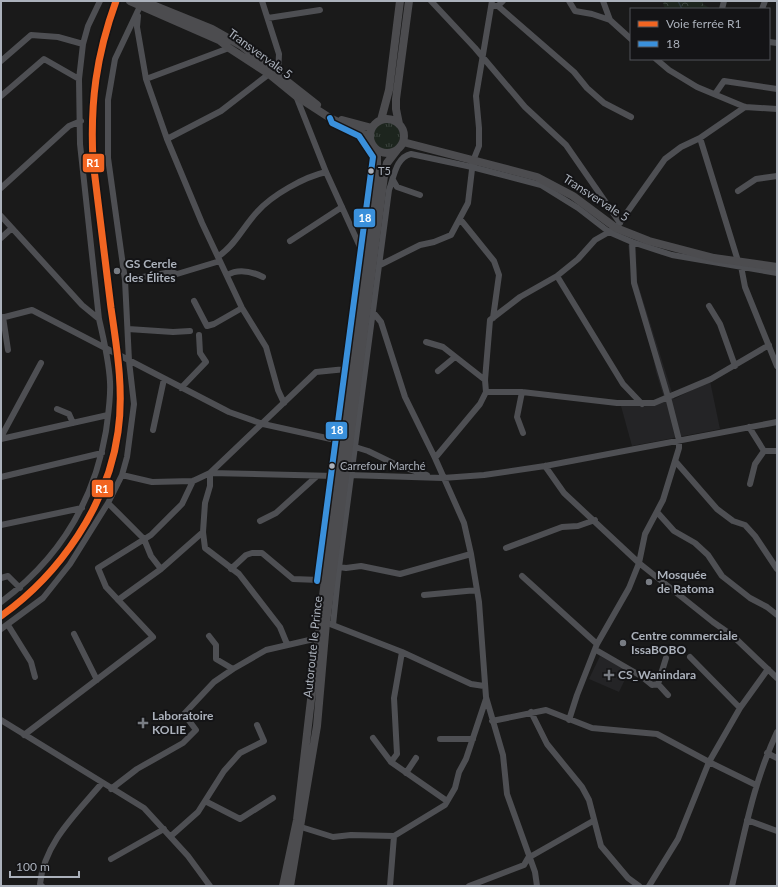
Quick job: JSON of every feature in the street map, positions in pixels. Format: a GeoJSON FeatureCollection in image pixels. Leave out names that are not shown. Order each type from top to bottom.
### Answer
{"type":"FeatureCollection","features":[{"type":"Feature","properties":{"kind":"main road","name":"Transvervale 5"},"geometry":{"type":"LineString","coordinates":[[130,1],[142,2],[212,29],[236,42],[321,109],[340,120],[372,128]]}},
{"type":"Feature","properties":{"kind":"main road"},"geometry":{"type":"LineString","coordinates":[[400,1],[389,90],[381,120],[372,128],[370,138],[377,151],[387,154],[397,150],[403,142],[404,133],[399,124],[396,99],[409,1]]}},
{"type":"Feature","properties":{"kind":"main road","name":"Transvervale 5"},"geometry":{"type":"LineString","coordinates":[[142,2],[219,40],[269,74],[296,96],[330,118],[370,138]]}},
{"type":"Feature","properties":{"kind":"main road"},"geometry":{"type":"LineString","coordinates":[[381,120],[391,120],[399,124]]}},
{"type":"Feature","properties":{"kind":"main road","name":"Transvervale 5"},"geometry":{"type":"LineString","coordinates":[[403,142],[472,164],[537,177],[573,196],[615,228],[649,241],[740,264],[777,267]]}},
{"type":"Feature","properties":{"kind":"main road","name":"Autoroute le Prince"},"geometry":{"type":"LineString","coordinates":[[345,443],[370,311],[387,163],[397,150]]}},
{"type":"Feature","properties":{"kind":"main road","name":"Autoroute le Prince"},"geometry":{"type":"LineString","coordinates":[[290,886],[317,726],[330,624],[341,476],[377,151]]}},
{"type":"Feature","properties":{"kind":"main road","name":"Autoroute le Prince"},"geometry":{"type":"LineString","coordinates":[[284,886],[297,820],[318,638],[321,580],[341,476]]}},
{"type":"Feature","properties":{"kind":"street"},"geometry":{"type":"LineString","coordinates":[[1,602],[20,588],[61,543],[82,508],[94,484],[102,453],[108,415],[110,383],[106,348],[99,319],[80,144],[81,121],[79,79],[88,26],[100,1]]}},
{"type":"Feature","properties":{"kind":"street"},"geometry":{"type":"LineString","coordinates":[[262,1],[279,54],[278,75]]}},
{"type":"Feature","properties":{"kind":"street"},"geometry":{"type":"LineString","coordinates":[[431,1],[483,57],[525,107],[566,145],[615,228],[632,242],[672,255],[740,264],[777,273]]}},
{"type":"Feature","properties":{"kind":"street"},"geometry":{"type":"LineString","coordinates":[[569,1],[576,11],[610,20],[630,38]]}},
{"type":"Feature","properties":{"kind":"street"},"geometry":{"type":"LineString","coordinates":[[603,1],[610,20]]}},
{"type":"Feature","properties":{"kind":"street"},"geometry":{"type":"LineString","coordinates":[[142,2],[137,27],[146,79],[167,140],[202,223],[242,308],[266,347],[278,390],[284,403]]}},
{"type":"Feature","properties":{"kind":"street"},"geometry":{"type":"LineString","coordinates":[[1,629],[43,598],[70,564],[108,503],[122,475],[127,457],[134,404],[129,361],[125,280],[108,158],[108,100],[115,59],[142,2]]}},
{"type":"Feature","properties":{"kind":"street"},"geometry":{"type":"LineString","coordinates":[[380,265],[420,245],[434,242],[451,235],[468,203],[472,164],[479,146],[476,96],[483,57],[496,4],[574,72],[587,88],[604,103],[631,117]]}},
{"type":"Feature","properties":{"kind":"street"},"geometry":{"type":"LineString","coordinates":[[268,18],[320,10]]}},
{"type":"Feature","properties":{"kind":"street"},"geometry":{"type":"LineString","coordinates":[[1,61],[31,35],[58,37],[84,44]]}},
{"type":"Feature","properties":{"kind":"street"},"geometry":{"type":"LineString","coordinates":[[146,79],[229,48]]}},
{"type":"Feature","properties":{"kind":"street"},"geometry":{"type":"LineString","coordinates":[[1,96],[44,59],[79,79]]}},
{"type":"Feature","properties":{"kind":"street"},"geometry":{"type":"LineString","coordinates":[[657,60],[697,87],[746,107],[777,109]]}},
{"type":"Feature","properties":{"kind":"street"},"geometry":{"type":"LineString","coordinates":[[167,140],[221,111],[269,74]]}},
{"type":"Feature","properties":{"kind":"street"},"geometry":{"type":"LineString","coordinates":[[715,94],[724,81],[777,89]]}},
{"type":"Feature","properties":{"kind":"street"},"geometry":{"type":"LineString","coordinates":[[296,96],[326,172],[361,250]]}},
{"type":"Feature","properties":{"kind":"street"},"geometry":{"type":"LineString","coordinates":[[435,458],[480,404],[486,392],[485,380],[490,320],[520,297],[557,276],[578,259],[595,240],[615,228],[665,159],[680,147],[700,138],[746,107]]}},
{"type":"Feature","properties":{"kind":"street"},"geometry":{"type":"LineString","coordinates":[[330,118],[332,123],[359,136],[373,157],[373,187],[361,250],[346,369],[345,443],[341,476],[339,567],[330,624],[402,652],[471,684],[484,686]]}},
{"type":"Feature","properties":{"kind":"street"},"geometry":{"type":"LineString","coordinates":[[1,188],[69,126],[81,121]]}},
{"type":"Feature","properties":{"kind":"street"},"geometry":{"type":"LineString","coordinates":[[700,138],[740,264],[745,287],[777,366]]}},
{"type":"Feature","properties":{"kind":"street"},"geometry":{"type":"LineString","coordinates":[[472,164],[411,154],[405,155],[400,159],[389,190],[380,234],[380,265],[370,311],[381,322],[405,397],[435,458],[443,478],[448,484],[464,523],[477,590],[486,697],[503,755],[507,794],[528,858],[535,872],[537,886]]}},
{"type":"Feature","properties":{"kind":"street"},"geometry":{"type":"LineString","coordinates":[[125,280],[172,272],[177,274],[219,259],[233,245],[260,209],[294,184],[311,176],[326,172]]}},
{"type":"Feature","properties":{"kind":"street"},"geometry":{"type":"LineString","coordinates":[[738,191],[756,179],[777,176]]}},
{"type":"Feature","properties":{"kind":"street"},"geometry":{"type":"LineString","coordinates":[[393,180],[397,187],[420,195]]}},
{"type":"Feature","properties":{"kind":"street"},"geometry":{"type":"LineString","coordinates":[[290,241],[342,208]]}},
{"type":"Feature","properties":{"kind":"street"},"geometry":{"type":"LineString","coordinates":[[1,216],[82,305],[99,319]]}},
{"type":"Feature","properties":{"kind":"street"},"geometry":{"type":"LineString","coordinates":[[460,219],[494,261],[499,275],[493,318]]}},
{"type":"Feature","properties":{"kind":"street"},"geometry":{"type":"LineString","coordinates":[[1,238],[12,228]]}},
{"type":"Feature","properties":{"kind":"street"},"geometry":{"type":"LineString","coordinates":[[569,720],[577,695],[597,647],[628,588],[638,563],[645,534],[657,512],[676,462],[679,440],[668,397],[634,283],[632,242]]}},
{"type":"Feature","properties":{"kind":"street"},"geometry":{"type":"LineString","coordinates":[[227,275],[233,271],[248,271],[264,277]]}},
{"type":"Feature","properties":{"kind":"street"},"geometry":{"type":"LineString","coordinates":[[557,276],[623,384],[642,404]]}},
{"type":"Feature","properties":{"kind":"street"},"geometry":{"type":"LineString","coordinates":[[194,301],[206,326],[214,324],[242,308]]}},
{"type":"Feature","properties":{"kind":"street"},"geometry":{"type":"LineString","coordinates":[[709,306],[720,324],[735,366]]}},
{"type":"Feature","properties":{"kind":"street"},"geometry":{"type":"LineString","coordinates":[[8,350],[2,317],[32,310],[164,380],[229,412],[263,424],[345,443],[399,466],[431,477]]}},
{"type":"Feature","properties":{"kind":"street"},"geometry":{"type":"LineString","coordinates":[[128,329],[173,332],[190,330]]}},
{"type":"Feature","properties":{"kind":"street"},"geometry":{"type":"LineString","coordinates":[[181,388],[206,362],[200,353],[199,336]]}},
{"type":"Feature","properties":{"kind":"street"},"geometry":{"type":"LineString","coordinates":[[426,342],[443,347],[485,380]]}},
{"type":"Feature","properties":{"kind":"street"},"geometry":{"type":"LineString","coordinates":[[486,392],[522,392],[617,403],[654,403],[735,366],[769,345]]}},
{"type":"Feature","properties":{"kind":"street"},"geometry":{"type":"LineString","coordinates":[[438,371],[455,356]]}},
{"type":"Feature","properties":{"kind":"street"},"geometry":{"type":"LineString","coordinates":[[1,438],[41,362]]}},
{"type":"Feature","properties":{"kind":"street"},"geometry":{"type":"LineString","coordinates":[[122,475],[152,482],[193,481],[210,474],[316,372],[346,369]]}},
{"type":"Feature","properties":{"kind":"street"},"geometry":{"type":"LineString","coordinates":[[153,430],[164,380]]}},
{"type":"Feature","properties":{"kind":"street"},"geometry":{"type":"LineString","coordinates":[[522,392],[517,417],[523,433]]}},
{"type":"Feature","properties":{"kind":"street"},"geometry":{"type":"LineString","coordinates":[[58,409],[69,414],[73,423]]}},
{"type":"Feature","properties":{"kind":"street"},"geometry":{"type":"LineString","coordinates":[[1,438],[108,415]]}},
{"type":"Feature","properties":{"kind":"street"},"geometry":{"type":"LineString","coordinates":[[210,474],[443,478],[484,475],[545,466],[777,422]]}},
{"type":"Feature","properties":{"kind":"street"},"geometry":{"type":"LineString","coordinates":[[749,427],[764,451]]}},
{"type":"Feature","properties":{"kind":"street"},"geometry":{"type":"LineString","coordinates":[[764,451],[777,451]]}},
{"type":"Feature","properties":{"kind":"street"},"geometry":{"type":"LineString","coordinates":[[750,484],[755,464],[764,451]]}},
{"type":"Feature","properties":{"kind":"street"},"geometry":{"type":"LineString","coordinates":[[1,477],[102,453]]}},
{"type":"Feature","properties":{"kind":"street"},"geometry":{"type":"LineString","coordinates":[[676,462],[717,509],[733,521],[745,525],[755,536],[777,569]]}},
{"type":"Feature","properties":{"kind":"street"},"geometry":{"type":"LineString","coordinates":[[545,466],[564,493],[595,520],[638,563],[733,636],[777,678]]}},
{"type":"Feature","properties":{"kind":"street"},"geometry":{"type":"LineString","coordinates":[[210,474],[210,486],[205,503],[204,548],[244,580],[280,627],[287,644]]}},
{"type":"Feature","properties":{"kind":"street"},"geometry":{"type":"LineString","coordinates":[[260,521],[276,513],[317,476]]}},
{"type":"Feature","properties":{"kind":"street"},"geometry":{"type":"LineString","coordinates":[[24,735],[153,637],[106,587],[98,568],[151,535],[182,504],[193,481]]}},
{"type":"Feature","properties":{"kind":"street"},"geometry":{"type":"LineString","coordinates":[[108,503],[144,539],[151,556],[161,569]]}},
{"type":"Feature","properties":{"kind":"street"},"geometry":{"type":"LineString","coordinates":[[1,525],[82,508]]}},
{"type":"Feature","properties":{"kind":"street"},"geometry":{"type":"LineString","coordinates":[[657,512],[674,531],[695,542],[708,555],[722,576],[750,598],[767,607],[777,615]]}},
{"type":"Feature","properties":{"kind":"street"},"geometry":{"type":"LineString","coordinates":[[506,548],[562,527],[578,526],[595,520]]}},
{"type":"Feature","properties":{"kind":"street"},"geometry":{"type":"LineString","coordinates":[[118,600],[161,569],[204,532]]}},
{"type":"Feature","properties":{"kind":"street"},"geometry":{"type":"LineString","coordinates":[[231,569],[246,555],[252,553],[262,554],[293,580],[321,580]]}},
{"type":"Feature","properties":{"kind":"street"},"geometry":{"type":"LineString","coordinates":[[339,567],[346,568],[362,566],[400,574],[471,554]]}},
{"type":"Feature","properties":{"kind":"street"},"geometry":{"type":"LineString","coordinates":[[1,578],[8,576],[20,588]]}},
{"type":"Feature","properties":{"kind":"street"},"geometry":{"type":"LineString","coordinates":[[522,576],[597,647],[641,676],[652,686],[658,684]]}},
{"type":"Feature","properties":{"kind":"street"},"geometry":{"type":"LineString","coordinates":[[424,595],[477,590]]}},
{"type":"Feature","properties":{"kind":"street"},"geometry":{"type":"LineString","coordinates":[[8,625],[31,662],[36,677]]}},
{"type":"Feature","properties":{"kind":"street"},"geometry":{"type":"LineString","coordinates":[[74,634],[97,680]]}},
{"type":"Feature","properties":{"kind":"street"},"geometry":{"type":"LineString","coordinates":[[209,636],[216,645],[217,660],[233,669]]}},
{"type":"Feature","properties":{"kind":"street"},"geometry":{"type":"LineString","coordinates":[[111,789],[138,769],[183,743],[196,730],[184,714],[214,682],[266,650],[318,638]]}},
{"type":"Feature","properties":{"kind":"street"},"geometry":{"type":"LineString","coordinates":[[391,762],[397,754],[394,698],[402,652]]}},
{"type":"Feature","properties":{"kind":"street"},"geometry":{"type":"LineString","coordinates":[[690,657],[740,708]]}},
{"type":"Feature","properties":{"kind":"street"},"geometry":{"type":"LineString","coordinates":[[658,684],[666,658]]}},
{"type":"Feature","properties":{"kind":"street"},"geometry":{"type":"LineString","coordinates":[[649,886],[678,839],[709,762],[740,708],[768,669]]}},
{"type":"Feature","properties":{"kind":"street"},"geometry":{"type":"LineString","coordinates":[[658,684],[668,695]]}},
{"type":"Feature","properties":{"kind":"street"},"geometry":{"type":"LineString","coordinates":[[301,827],[333,837],[351,835],[394,836],[445,805],[455,788],[486,697]]}},
{"type":"Feature","properties":{"kind":"street"},"geometry":{"type":"LineString","coordinates":[[492,721],[546,710],[592,728],[658,734],[709,762],[756,785]]}},
{"type":"Feature","properties":{"kind":"street"},"geometry":{"type":"LineString","coordinates":[[531,712],[547,744],[582,787],[589,800],[593,821],[601,846],[628,878],[639,886]]}},
{"type":"Feature","properties":{"kind":"street"},"geometry":{"type":"LineString","coordinates":[[1,720],[144,808],[188,856],[210,886]]}},
{"type":"Feature","properties":{"kind":"street"},"geometry":{"type":"LineString","coordinates":[[171,836],[198,812],[224,771],[240,753],[264,742],[257,725]]}},
{"type":"Feature","properties":{"kind":"street"},"geometry":{"type":"LineString","coordinates":[[732,886],[756,785],[767,753],[777,732]]}},
{"type":"Feature","properties":{"kind":"street"},"geometry":{"type":"LineString","coordinates":[[373,738],[391,762],[406,774],[447,801]]}},
{"type":"Feature","properties":{"kind":"street"},"geometry":{"type":"LineString","coordinates":[[440,739],[472,739]]}},
{"type":"Feature","properties":{"kind":"street"},"geometry":{"type":"LineString","coordinates":[[767,753],[777,758]]}},
{"type":"Feature","properties":{"kind":"street"},"geometry":{"type":"LineString","coordinates":[[406,774],[416,758]]}},
{"type":"Feature","properties":{"kind":"street"},"geometry":{"type":"LineString","coordinates":[[42,886],[40,884],[41,872],[54,841],[102,783]]}},
{"type":"Feature","properties":{"kind":"street"},"geometry":{"type":"LineString","coordinates":[[205,801],[240,819],[273,798]]}},
{"type":"Feature","properties":{"kind":"street"},"geometry":{"type":"LineString","coordinates":[[747,820],[777,830]]}},
{"type":"Feature","properties":{"kind":"street"},"geometry":{"type":"LineString","coordinates":[[469,886],[524,865],[528,858],[593,821]]}},
{"type":"Feature","properties":{"kind":"street"},"geometry":{"type":"LineString","coordinates":[[112,859],[164,829]]}},
{"type":"Feature","properties":{"kind":"street"},"geometry":{"type":"LineString","coordinates":[[390,886],[394,836]]}},
{"type":"Feature","properties":{"kind":"shaded area"},"geometry":{"type":"Polygon","coordinates":[[[628,245],[636,246],[637,281],[674,399],[710,381],[720,429],[632,446],[621,406],[648,406],[665,401],[656,372],[647,328],[633,282],[628,245]]]}},
{"type":"Feature","properties":{"kind":"shaded area","name":"CS_Wanindara"},"geometry":{"type":"Polygon","coordinates":[[[600,656],[629,671],[619,692],[589,679],[600,656]]]}},
{"type":"Feature","properties":{"kind":"green space"},"geometry":{"type":"Polygon","coordinates":[[[663,1],[703,1],[703,4],[709,8],[666,8],[663,1]]]}},
{"type":"Feature","properties":{"kind":"green space"},"geometry":{"type":"Polygon","coordinates":[[[386,122],[396,126],[400,136],[396,146],[386,150],[376,146],[372,136],[376,126],[386,122]]]}},
{"type":"Feature","properties":{"kind":"waterway"},"geometry":{"type":"LineString","coordinates":[[678,1],[682,8]]}},
{"type":"Feature","properties":{"kind":"railway"},"geometry":{"type":"LineString","coordinates":[[1,616],[23,599],[43,580],[78,536],[104,486],[113,459],[120,417],[119,370],[93,161],[92,140],[94,99],[99,61],[109,21],[116,1]]}},
{"type":"Feature","properties":{"kind":"rail line","name":"R1"},"geometry":{"type":"LineString","coordinates":[[1,616],[23,599],[43,580],[78,536],[104,486],[113,459],[120,417],[119,370],[93,161],[92,140],[94,99],[99,61],[109,21],[116,1]]}},
{"type":"Feature","properties":{"kind":"transit line","name":"18"},"geometry":{"type":"LineString","coordinates":[[317,581],[373,157],[359,136],[332,123],[330,118]]}},
{"type":"Feature","properties":{"kind":"place","name":"T5"},"geometry":{"type":"Point","coordinates":[371,171]}},
{"type":"Feature","properties":{"kind":"place","name":"GS Cercle des Élites"},"geometry":{"type":"Point","coordinates":[117,271]}},
{"type":"Feature","properties":{"kind":"place","name":"Carrefour Marché"},"geometry":{"type":"Point","coordinates":[332,466]}},
{"type":"Feature","properties":{"kind":"place","name":"Mosquée de Ratoma"},"geometry":{"type":"Point","coordinates":[649,582]}},
{"type":"Feature","properties":{"kind":"place","name":"Centre commerciale IssaBOBO"},"geometry":{"type":"Point","coordinates":[623,643]}},
{"type":"Feature","properties":{"kind":"place","name":"CS_Wanindara"},"geometry":{"type":"Point","coordinates":[609,675]}},
{"type":"Feature","properties":{"kind":"place","name":"Laboratoire KOLIE"},"geometry":{"type":"Point","coordinates":[143,723]}}]}
